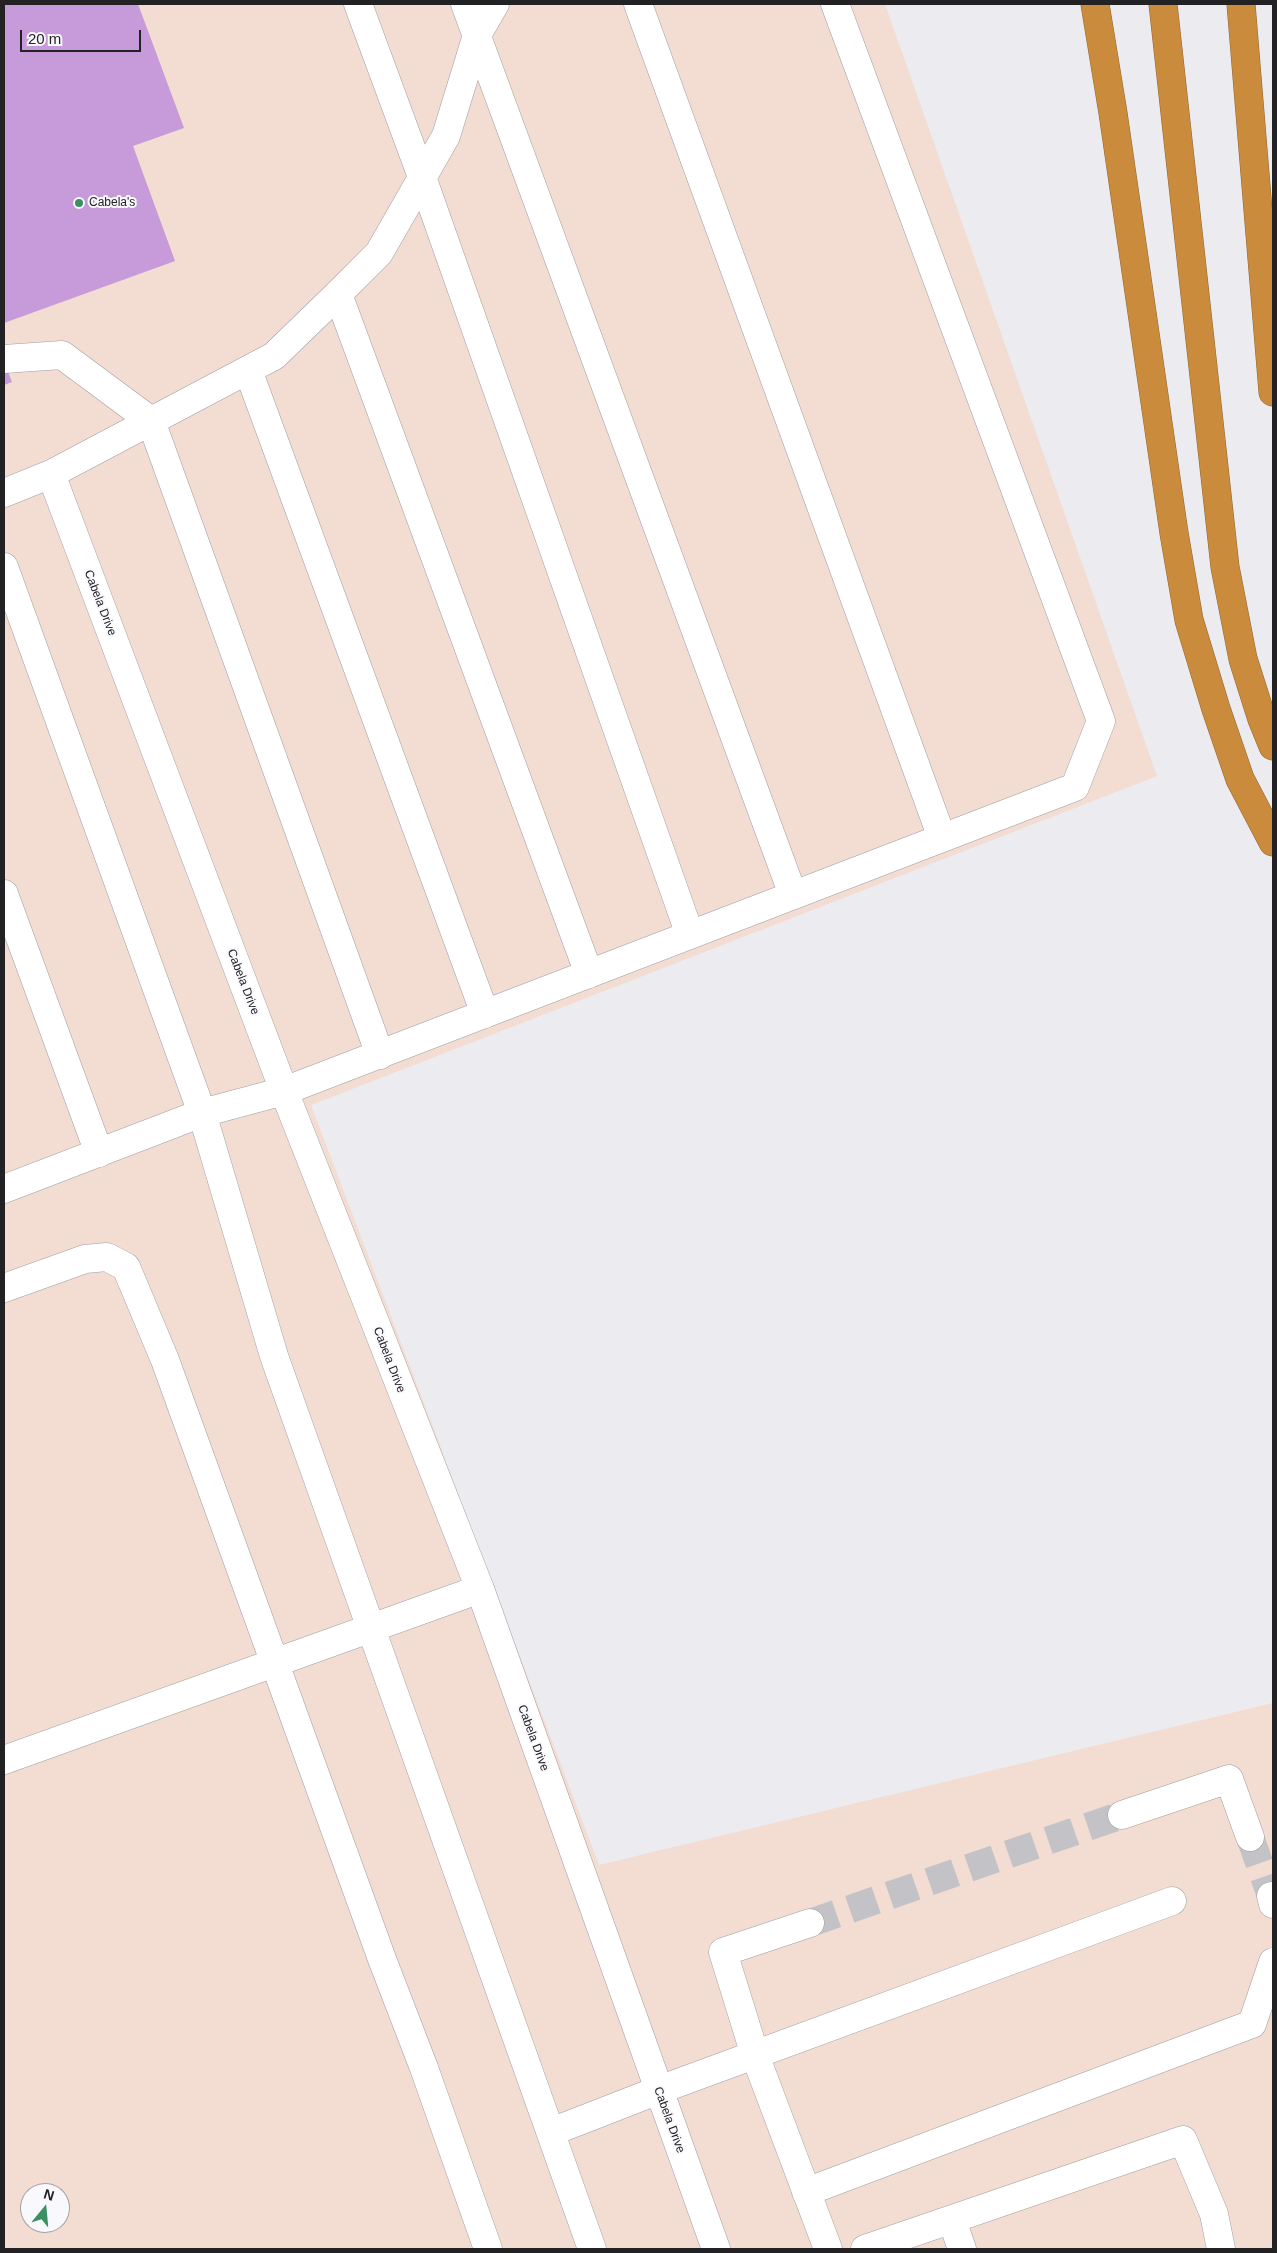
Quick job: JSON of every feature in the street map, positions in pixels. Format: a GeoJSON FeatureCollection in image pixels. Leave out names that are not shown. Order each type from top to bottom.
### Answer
{"type":"FeatureCollection","features":[{"type":"Feature","properties":{"kind":"highway"},"geometry":{"type":"LineString","coordinates":[[1095,4],[1113,113],[1174,533],[1189,620],[1240,779],[1273,842]]}},
{"type":"Feature","properties":{"kind":"highway"},"geometry":{"type":"LineString","coordinates":[[1163,4],[1225,567],[1243,659],[1262,719],[1273,746]]}},
{"type":"Feature","properties":{"kind":"highway"},"geometry":{"type":"LineString","coordinates":[[1241,4],[1273,392]]}},
{"type":"Feature","properties":{"kind":"lane"},"geometry":{"type":"LineString","coordinates":[[358,4],[422,177],[690,935]]}},
{"type":"Feature","properties":{"kind":"lane"},"geometry":{"type":"LineString","coordinates":[[465,4],[794,895]]}},
{"type":"Feature","properties":{"kind":"lane"},"geometry":{"type":"LineString","coordinates":[[4,494],[52,474],[274,356],[338,294],[379,253],[446,136],[477,35],[495,4]]}},
{"type":"Feature","properties":{"kind":"lane"},"geometry":{"type":"LineString","coordinates":[[638,4],[942,838]]}},
{"type":"Feature","properties":{"kind":"lane"},"geometry":{"type":"LineString","coordinates":[[4,1189],[202,1113],[284,1091],[1075,787],[1101,721],[835,4]]}},
{"type":"Feature","properties":{"kind":"lane"},"geometry":{"type":"LineString","coordinates":[[338,294],[589,974]]}},
{"type":"Feature","properties":{"kind":"lane"},"geometry":{"type":"LineString","coordinates":[[4,359],[62,355],[151,421],[380,1054]]}},
{"type":"Feature","properties":{"kind":"lane"},"geometry":{"type":"LineString","coordinates":[[248,370],[485,1014]]}},
{"type":"Feature","properties":{"kind":"lane","name":"Cabela Drive"},"geometry":{"type":"LineString","coordinates":[[52,474],[284,1091],[480,1589],[716,2249]]}},
{"type":"Feature","properties":{"kind":"lane"},"geometry":{"type":"LineString","coordinates":[[4,567],[202,1113],[274,1356],[592,2249]]}},
{"type":"Feature","properties":{"kind":"lane"},"geometry":{"type":"LineString","coordinates":[[4,894],[99,1153]]}},
{"type":"Feature","properties":{"kind":"lane"},"geometry":{"type":"LineString","coordinates":[[4,1288],[84,1259],[107,1257],[126,1267],[165,1360],[382,1959],[424,2068],[488,2249]]}},
{"type":"Feature","properties":{"kind":"lane"},"geometry":{"type":"LineString","coordinates":[[4,1760],[480,1589]]}},
{"type":"Feature","properties":{"kind":"lane"},"geometry":{"type":"LineString","coordinates":[[1122,1815],[1229,1779],[1250,1837]]}},
{"type":"Feature","properties":{"kind":"lane"},"geometry":{"type":"LineString","coordinates":[[551,2132],[659,2090],[1172,1901]]}},
{"type":"Feature","properties":{"kind":"lane"},"geometry":{"type":"LineString","coordinates":[[810,1923],[723,1952],[755,2055],[828,2249]]}},
{"type":"Feature","properties":{"kind":"lane"},"geometry":{"type":"LineString","coordinates":[[806,2192],[1252,2024],[1273,1962]]}},
{"type":"Feature","properties":{"kind":"lane"},"geometry":{"type":"LineString","coordinates":[[865,2249],[1183,2140],[1214,2214],[1222,2249]]}},
{"type":"Feature","properties":{"kind":"lane"},"geometry":{"type":"LineString","coordinates":[[952,2220],[962,2249]]}},
{"type":"Feature","properties":{"kind":"shaded area"},"geometry":{"type":"Polygon","coordinates":[[[4,4],[885,4],[1157,776],[311,1105],[599,1865],[1273,1703],[1273,2249],[4,2249],[4,4]]]}},
{"type":"Feature","properties":{"kind":"building","name":"Cabela's"},"geometry":{"type":"Polygon","coordinates":[[[4,4],[138,4],[184,128],[133,146],[175,261],[4,323],[4,4]]]}},
{"type":"Feature","properties":{"kind":"building"},"geometry":{"type":"Polygon","coordinates":[[[4,361],[12,382],[4,385],[4,361]]]}},
{"type":"Feature","properties":{"kind":"tunnel"},"geometry":{"type":"LineString","coordinates":[[810,1923],[1122,1815]]}},
{"type":"Feature","properties":{"kind":"tunnel"},"geometry":{"type":"LineString","coordinates":[[1250,1837],[1271,1896]]}},
{"type":"Feature","properties":{"kind":"place","name":"Cabela's"},"geometry":{"type":"Point","coordinates":[79,203]}}]}
